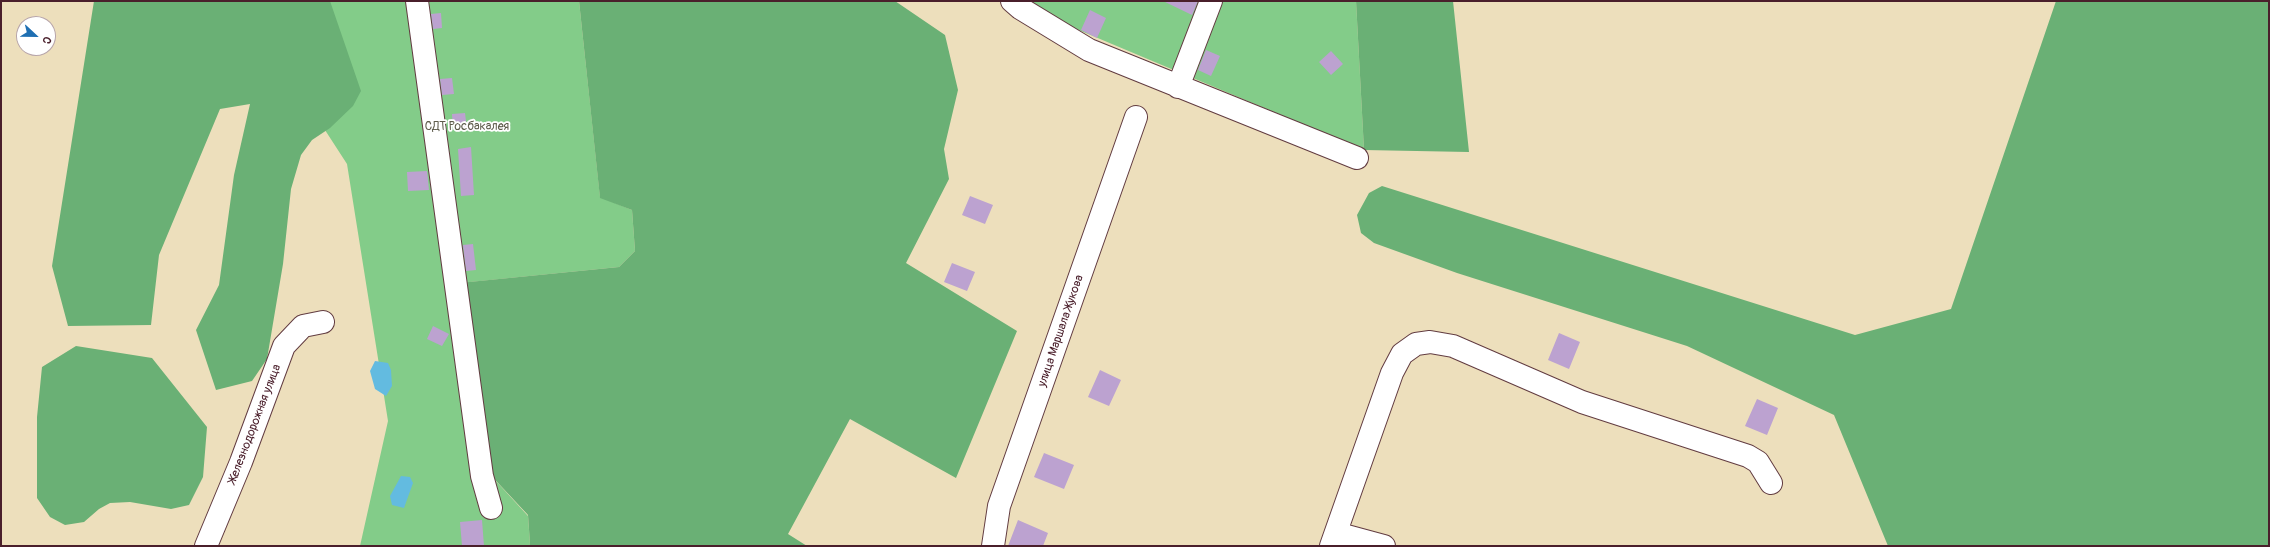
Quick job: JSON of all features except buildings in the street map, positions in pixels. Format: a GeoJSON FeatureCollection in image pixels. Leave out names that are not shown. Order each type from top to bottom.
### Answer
{"type":"FeatureCollection","features":[{"type":"Feature","properties":{"kind":"street"},"geometry":{"type":"LineString","coordinates":[[417,1],[482,476],[491,508]]}},
{"type":"Feature","properties":{"kind":"street"},"geometry":{"type":"LineString","coordinates":[[1178,87],[1211,1]]}},
{"type":"Feature","properties":{"kind":"street"},"geometry":{"type":"LineString","coordinates":[[1019,3],[1089,50],[1357,158]]}},
{"type":"Feature","properties":{"kind":"street","name":"улица Маршала Жукова"},"geometry":{"type":"LineString","coordinates":[[993,546],[999,506],[1136,116]]}},
{"type":"Feature","properties":{"kind":"street","name":"Железнодорожная улица"},"geometry":{"type":"LineString","coordinates":[[206,546],[241,462],[284,346],[302,326],[323,322]]}},
{"type":"Feature","properties":{"kind":"street"},"geometry":{"type":"LineString","coordinates":[[1384,546],[1333,539],[1392,373],[1402,354],[1416,344],[1430,342],[1453,346],[1582,402],[1748,456],[1758,462],[1771,483]]}},
{"type":"Feature","properties":{"kind":"green space"},"geometry":{"type":"Polygon","coordinates":[[[94,1],[330,1],[361,91],[353,106],[330,128],[312,140],[301,155],[291,189],[283,264],[267,359],[252,381],[216,390],[196,330],[219,285],[234,175],[250,104],[220,109],[159,255],[151,325],[68,326],[52,266],[94,1]]]}},
{"type":"Feature","properties":{"kind":"green space","name":"СДТ Росбакалея"},"geometry":{"type":"Polygon","coordinates":[[[195,1],[579,1],[600,197],[632,210],[635,251],[619,267],[460,283],[485,469],[528,516],[530,544],[528,546],[360,546],[388,421],[347,164],[301,93],[195,1]]]}},
{"type":"Feature","properties":{"kind":"green space"},"geometry":{"type":"Polygon","coordinates":[[[579,1],[895,1],[945,35],[958,90],[944,149],[949,179],[906,263],[1017,331],[956,478],[850,419],[788,534],[807,546],[528,546],[530,544],[528,515],[485,469],[459,283],[619,267],[635,251],[632,210],[600,198],[579,1]]]}},
{"type":"Feature","properties":{"kind":"green space"},"geometry":{"type":"Polygon","coordinates":[[[1025,1],[1356,1],[1364,150],[1043,15],[1025,1]]]}},
{"type":"Feature","properties":{"kind":"green space"},"geometry":{"type":"Polygon","coordinates":[[[1356,1],[1453,1],[1469,152],[1364,150],[1356,1]]]}},
{"type":"Feature","properties":{"kind":"green space"},"geometry":{"type":"Polygon","coordinates":[[[2056,1],[2269,1],[2269,546],[1888,546],[1834,415],[1687,346],[1457,273],[1374,243],[1361,233],[1357,215],[1369,193],[1382,186],[1855,335],[1951,309],[2056,1]]]}},
{"type":"Feature","properties":{"kind":"green space"},"geometry":{"type":"Polygon","coordinates":[[[76,346],[152,358],[207,427],[203,477],[189,505],[171,509],[130,502],[110,503],[99,509],[84,522],[65,525],[50,517],[37,498],[37,417],[42,367],[76,346]]]}},
{"type":"Feature","properties":{"kind":"water"},"geometry":{"type":"Polygon","coordinates":[[[375,361],[388,363],[391,370],[392,386],[386,396],[375,389],[370,371],[375,361]]]}},
{"type":"Feature","properties":{"kind":"water"},"geometry":{"type":"Polygon","coordinates":[[[401,476],[410,477],[413,483],[404,508],[392,505],[390,496],[401,476]]]}}]}
